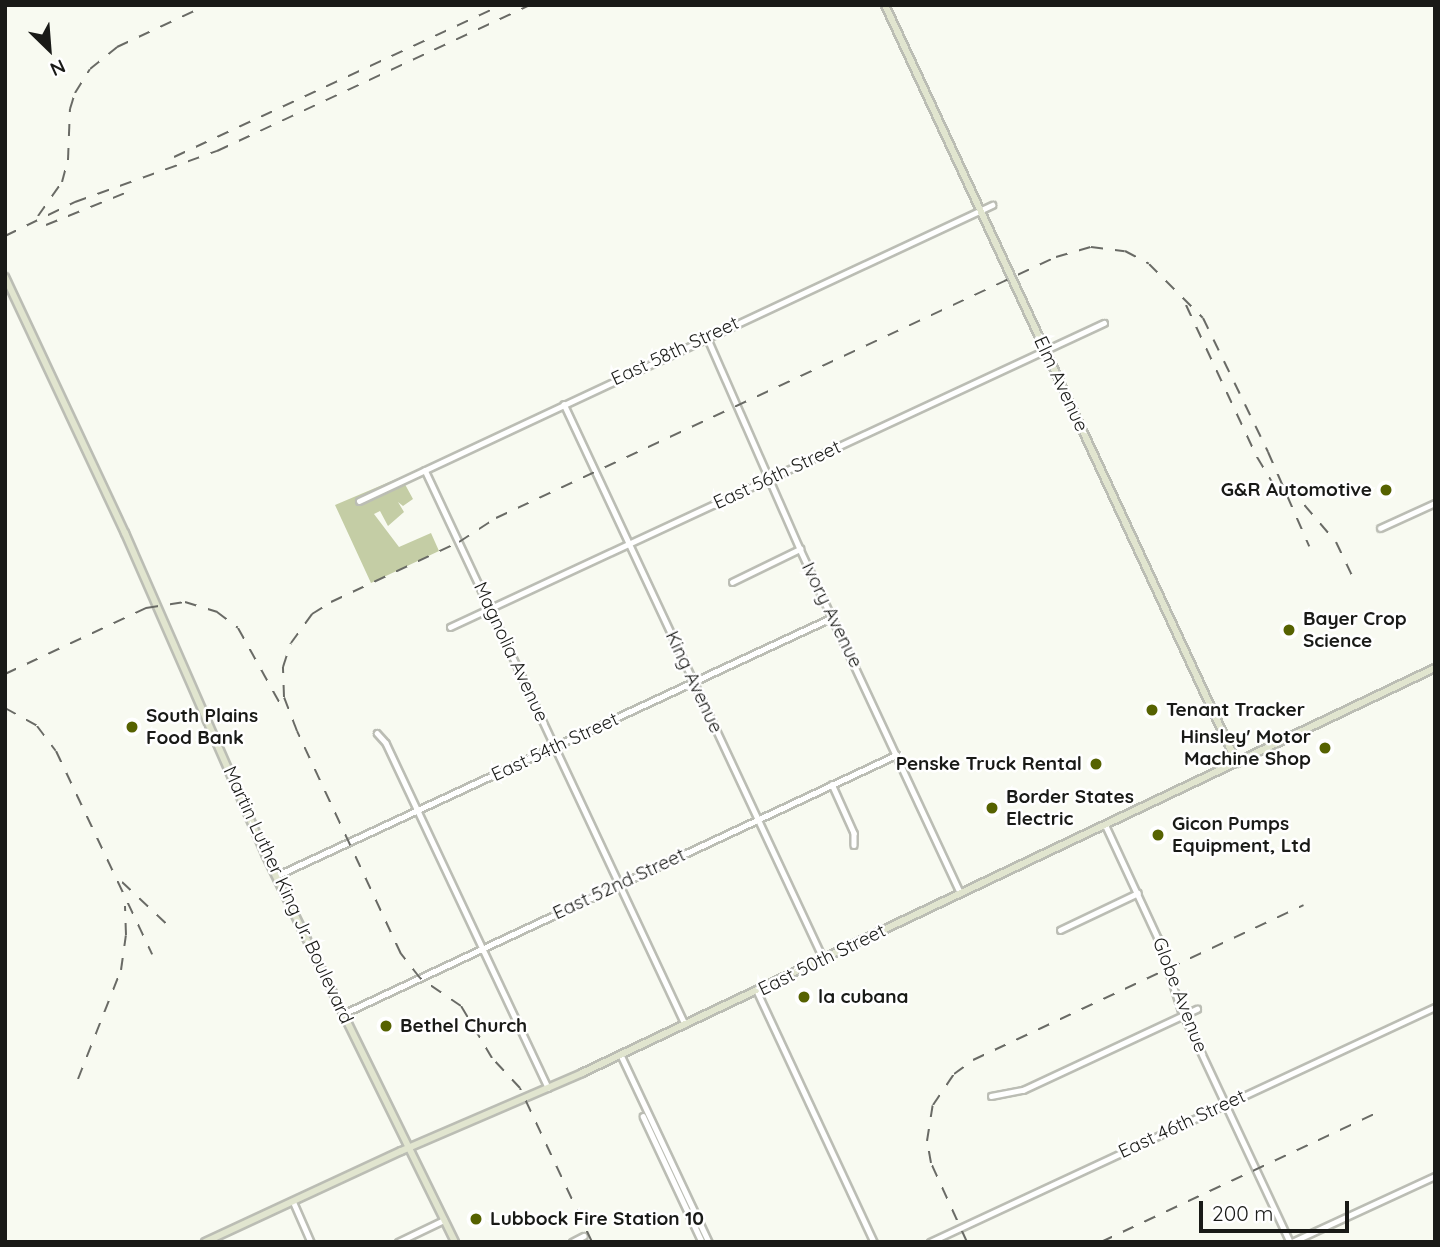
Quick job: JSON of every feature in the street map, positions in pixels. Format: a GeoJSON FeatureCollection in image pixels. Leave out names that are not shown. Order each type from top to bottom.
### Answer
{"type":"FeatureCollection","features":[{"type":"Feature","properties":{"kind":"main road","name":"Elm Avenue"},"geometry":{"type":"LineString","coordinates":[[885,5],[1237,763]]}},
{"type":"Feature","properties":{"kind":"main road","name":"Martin Luther King Jr. Boulevard"},"geometry":{"type":"LineString","coordinates":[[5,277],[135,556],[276,876],[411,1147],[455,1242]]}},
{"type":"Feature","properties":{"kind":"main road","name":"East 50th Street"},"geometry":{"type":"LineString","coordinates":[[205,1242],[411,1147],[621,1055],[1435,668]]}},
{"type":"Feature","properties":{"kind":"street","name":"East 58th Street"},"geometry":{"type":"LineString","coordinates":[[359,501],[992,205]]}},
{"type":"Feature","properties":{"kind":"street","name":"East 56th Street"},"geometry":{"type":"LineString","coordinates":[[450,627],[1104,323]]}},
{"type":"Feature","properties":{"kind":"street","name":"Ivory Avenue"},"geometry":{"type":"LineString","coordinates":[[707,337],[800,549],[960,892]]}},
{"type":"Feature","properties":{"kind":"street","name":"King Avenue"},"geometry":{"type":"LineString","coordinates":[[564,404],[824,960]]}},
{"type":"Feature","properties":{"kind":"street","name":"Magnolia Avenue"},"geometry":{"type":"LineString","coordinates":[[425,470],[685,1025]]}},
{"type":"Feature","properties":{"kind":"street"},"geometry":{"type":"LineString","coordinates":[[1380,528],[1435,503]]}},
{"type":"Feature","properties":{"kind":"street"},"geometry":{"type":"LineString","coordinates":[[732,582],[800,549]]}},
{"type":"Feature","properties":{"kind":"street","name":"East 54th Street"},"geometry":{"type":"LineString","coordinates":[[276,876],[833,617]]}},
{"type":"Feature","properties":{"kind":"street"},"geometry":{"type":"LineString","coordinates":[[377,733],[386,743],[548,1089]]}},
{"type":"Feature","properties":{"kind":"street","name":"East 52nd Street"},"geometry":{"type":"LineString","coordinates":[[343,1014],[896,755]]}},
{"type":"Feature","properties":{"kind":"street"},"geometry":{"type":"LineString","coordinates":[[832,784],[854,833],[854,845]]}},
{"type":"Feature","properties":{"kind":"street","name":"Globe Avenue"},"geometry":{"type":"LineString","coordinates":[[1105,824],[1164,953],[1184,1015],[1291,1242]]}},
{"type":"Feature","properties":{"kind":"street"},"geometry":{"type":"LineString","coordinates":[[1060,930],[1138,893]]}},
{"type":"Feature","properties":{"kind":"street"},"geometry":{"type":"LineString","coordinates":[[757,991],[874,1242]]}},
{"type":"Feature","properties":{"kind":"street","name":"East 46th Street"},"geometry":{"type":"LineString","coordinates":[[930,1242],[1435,1007]]}},
{"type":"Feature","properties":{"kind":"street"},"geometry":{"type":"LineString","coordinates":[[991,1096],[1023,1090],[1197,1009]]}},
{"type":"Feature","properties":{"kind":"street"},"geometry":{"type":"LineString","coordinates":[[621,1055],[709,1242]]}},
{"type":"Feature","properties":{"kind":"street"},"geometry":{"type":"LineString","coordinates":[[643,1116],[702,1242]]}},
{"type":"Feature","properties":{"kind":"street"},"geometry":{"type":"LineString","coordinates":[[1291,1242],[1435,1176]]}},
{"type":"Feature","properties":{"kind":"street"},"geometry":{"type":"LineString","coordinates":[[292,1201],[311,1242]]}},
{"type":"Feature","properties":{"kind":"street"},"geometry":{"type":"LineString","coordinates":[[398,1242],[445,1220]]}},
{"type":"Feature","properties":{"kind":"street"},"geometry":{"type":"LineString","coordinates":[[572,1242],[584,1236]]}},
{"type":"Feature","properties":{"kind":"green space"},"geometry":{"type":"Polygon","coordinates":[[[401,477],[413,499],[403,506],[398,502],[404,512],[388,526],[380,511],[374,514],[399,547],[431,533],[439,551],[371,583],[335,505],[401,477]]]}},
{"type":"Feature","properties":{"kind":"railway"},"geometry":{"type":"LineString","coordinates":[[38,216],[62,182],[68,160],[70,109],[75,93],[90,69],[117,47],[207,5]]}},
{"type":"Feature","properties":{"kind":"railway"},"geometry":{"type":"LineString","coordinates":[[174,157],[502,5]]}},
{"type":"Feature","properties":{"kind":"railway"},"geometry":{"type":"LineString","coordinates":[[5,236],[75,202],[217,151],[530,5]]}},
{"type":"Feature","properties":{"kind":"railway"},"geometry":{"type":"LineString","coordinates":[[46,225],[130,191]]}},
{"type":"Feature","properties":{"kind":"railway"},"geometry":{"type":"LineString","coordinates":[[592,1242],[520,1088],[492,1058],[461,1006],[420,978],[401,954],[297,731],[284,697],[283,667],[291,643],[312,614],[331,602],[459,542],[496,518],[1056,257],[1091,247],[1125,251],[1149,264],[1203,318],[1268,452],[1309,546]]}},
{"type":"Feature","properties":{"kind":"railway"},"geometry":{"type":"LineString","coordinates":[[1186,305],[1257,457],[1277,490]]}},
{"type":"Feature","properties":{"kind":"railway"},"geometry":{"type":"LineString","coordinates":[[1289,487],[1336,542],[1356,584]]}},
{"type":"Feature","properties":{"kind":"railway"},"geometry":{"type":"LineString","coordinates":[[5,674],[146,608],[185,602],[217,612],[238,628],[282,707]]}},
{"type":"Feature","properties":{"kind":"railway"},"geometry":{"type":"LineString","coordinates":[[5,708],[37,726],[56,751],[152,954]]}},
{"type":"Feature","properties":{"kind":"railway"},"geometry":{"type":"LineString","coordinates":[[122,882],[173,930]]}},
{"type":"Feature","properties":{"kind":"railway"},"geometry":{"type":"LineString","coordinates":[[967,1242],[931,1163],[927,1141],[933,1105],[954,1074],[973,1060],[1304,905]]}},
{"type":"Feature","properties":{"kind":"railway"},"geometry":{"type":"LineString","coordinates":[[78,1079],[121,970],[126,935],[125,906]]}},
{"type":"Feature","properties":{"kind":"railway"},"geometry":{"type":"LineString","coordinates":[[1101,1242],[1381,1111]]}},
{"type":"Feature","properties":{"kind":"railway"},"geometry":{"type":"LineString","coordinates":[[1110,1242],[1148,1242]]}},
{"type":"Feature","properties":{"kind":"place","name":"G&R Automotive"},"geometry":{"type":"Point","coordinates":[1386,490]}},
{"type":"Feature","properties":{"kind":"place","name":"Bayer Crop Science"},"geometry":{"type":"Point","coordinates":[1289,630]}},
{"type":"Feature","properties":{"kind":"place","name":"Tenant Tracker"},"geometry":{"type":"Point","coordinates":[1152,710]}},
{"type":"Feature","properties":{"kind":"place","name":"South Plains Food Bank"},"geometry":{"type":"Point","coordinates":[132,727]}},
{"type":"Feature","properties":{"kind":"place","name":"Hinsley' Motor Machine Shop"},"geometry":{"type":"Point","coordinates":[1325,748]}},
{"type":"Feature","properties":{"kind":"place","name":"Penske Truck Rental"},"geometry":{"type":"Point","coordinates":[1096,764]}},
{"type":"Feature","properties":{"kind":"place","name":"Border States Electric"},"geometry":{"type":"Point","coordinates":[992,808]}},
{"type":"Feature","properties":{"kind":"place","name":"Gicon Pumps Equipment, Ltd"},"geometry":{"type":"Point","coordinates":[1158,835]}},
{"type":"Feature","properties":{"kind":"place","name":"la cubana"},"geometry":{"type":"Point","coordinates":[804,997]}},
{"type":"Feature","properties":{"kind":"place","name":"Bethel Church"},"geometry":{"type":"Point","coordinates":[386,1026]}},
{"type":"Feature","properties":{"kind":"place","name":"Lubbock Fire Station 10"},"geometry":{"type":"Point","coordinates":[476,1219]}}]}
